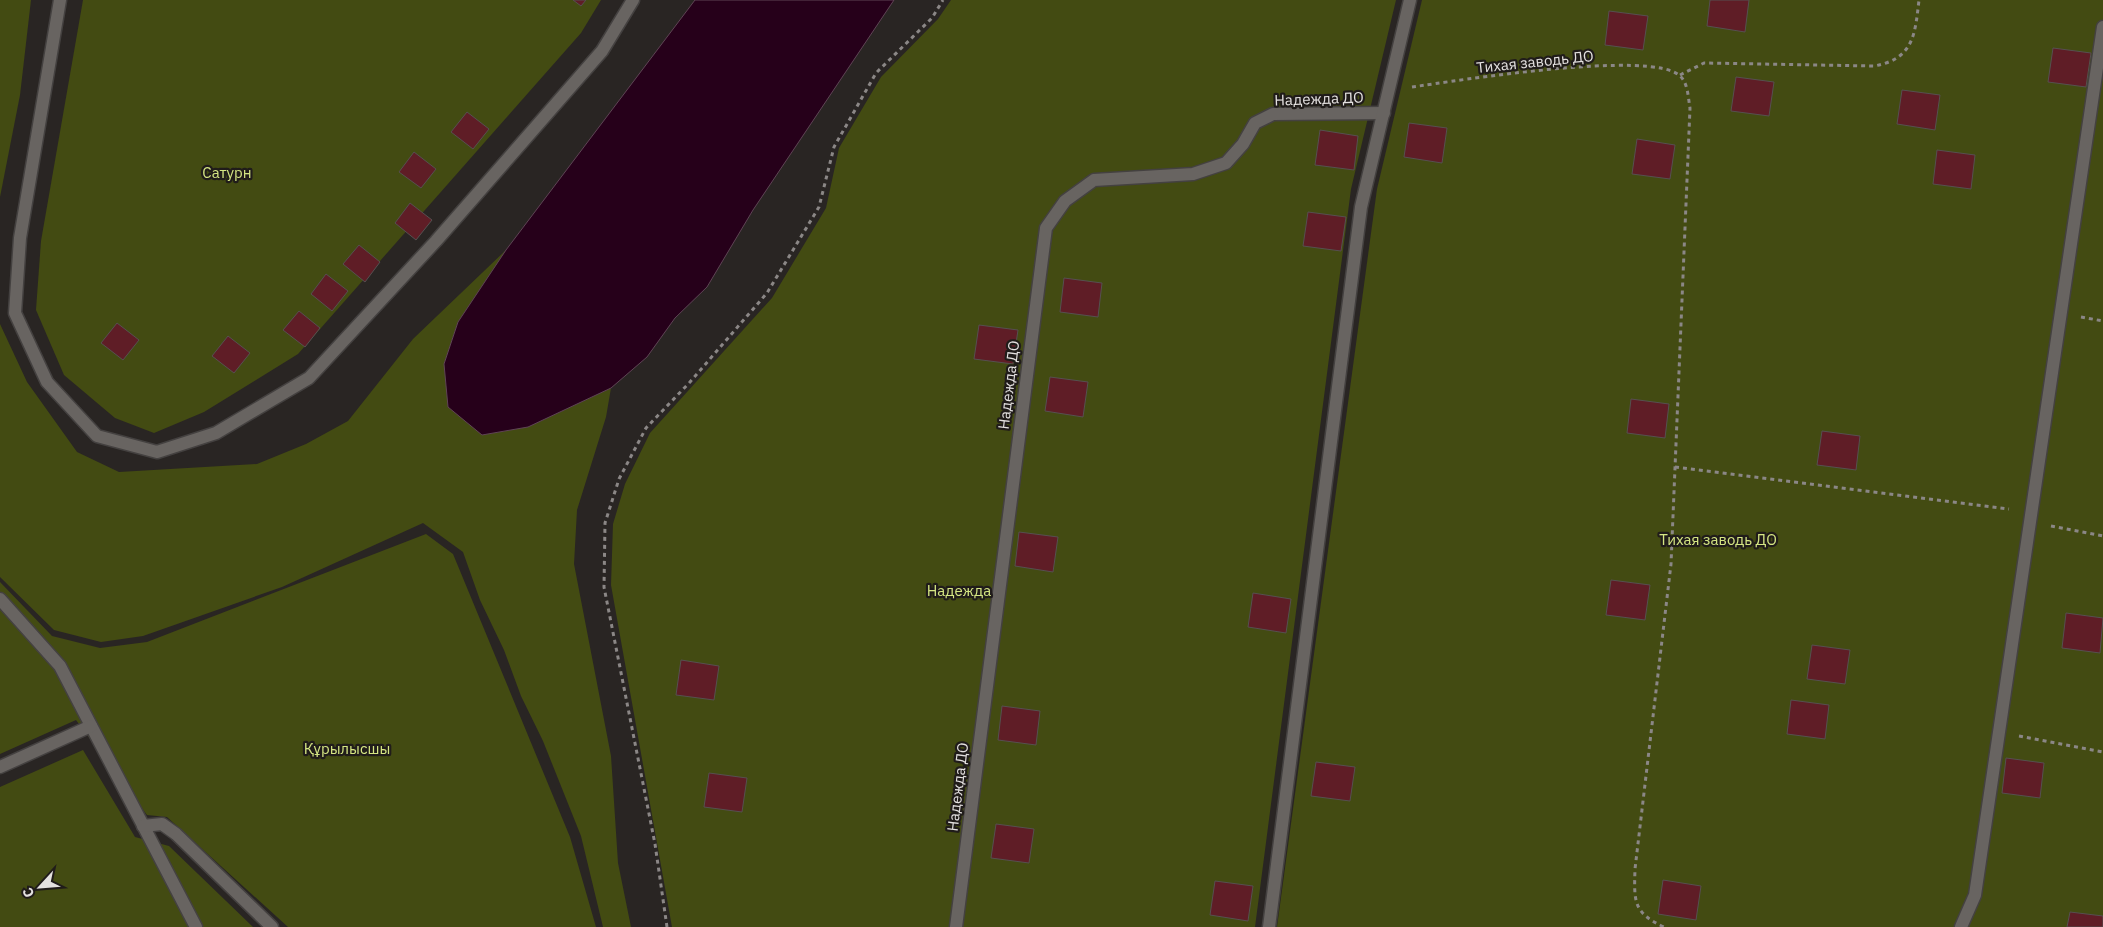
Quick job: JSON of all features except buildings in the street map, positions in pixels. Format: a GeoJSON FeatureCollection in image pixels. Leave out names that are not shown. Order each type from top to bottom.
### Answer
{"type":"FeatureCollection","features":[{"type":"Feature","properties":{"kind":"street"},"geometry":{"type":"LineString","coordinates":[[60,0],[20,238],[15,313],[47,382],[97,436],[157,452],[216,433],[309,378],[436,241],[602,51],[633,0]]}},
{"type":"Feature","properties":{"kind":"street"},"geometry":{"type":"LineString","coordinates":[[1269,927],[1361,208],[1410,0]]}},
{"type":"Feature","properties":{"kind":"street"},"geometry":{"type":"LineString","coordinates":[[1961,927],[1975,895],[2103,27]]}},
{"type":"Feature","properties":{"kind":"street","name":"Надежда ДО"},"geometry":{"type":"LineString","coordinates":[[956,927],[1046,228],[1065,201],[1094,180],[1193,174],[1226,163],[1243,144],[1255,123],[1273,114],[1384,113]]}},
{"type":"Feature","properties":{"kind":"street"},"geometry":{"type":"LineString","coordinates":[[0,599],[60,666],[196,927]]}},
{"type":"Feature","properties":{"kind":"street"},"geometry":{"type":"LineString","coordinates":[[0,767],[91,726]]}},
{"type":"Feature","properties":{"kind":"street"},"geometry":{"type":"LineString","coordinates":[[143,826],[162,824],[176,834],[272,927]]}},
{"type":"Feature","properties":{"kind":"path"},"geometry":{"type":"LineString","coordinates":[[667,927],[655,844],[604,587],[605,523],[619,479],[646,428],[690,382],[767,293],[819,207],[834,147],[876,73],[932,18],[944,0]]}},
{"type":"Feature","properties":{"kind":"path"},"geometry":{"type":"LineString","coordinates":[[1664,927],[1646,919],[1634,898],[1634,869],[1671,564],[1690,108],[1685,83],[1680,75],[1704,63],[1874,66],[1890,63],[1903,54],[1915,35],[1920,0]]}},
{"type":"Feature","properties":{"kind":"path","name":"Тихая заводь ДО"},"geometry":{"type":"LineString","coordinates":[[1389,90],[1572,66],[1638,66],[1671,70],[1680,75]]}},
{"type":"Feature","properties":{"kind":"path"},"geometry":{"type":"LineString","coordinates":[[1675,467],[2031,517],[2103,536]]}},
{"type":"Feature","properties":{"kind":"path"},"geometry":{"type":"LineString","coordinates":[[1999,733],[2103,752]]}},
{"type":"Feature","properties":{"kind":"green space"},"geometry":{"type":"Polygon","coordinates":[[[0,0],[31,0],[20,95],[0,197],[0,0]]]}},
{"type":"Feature","properties":{"kind":"green space","name":"Сатурн"},"geometry":{"type":"Polygon","coordinates":[[[83,0],[601,0],[581,33],[298,354],[204,412],[154,433],[115,418],[64,375],[36,310],[41,241],[83,0]]]}},
{"type":"Feature","properties":{"kind":"green space","name":"Надежда"},"geometry":{"type":"Polygon","coordinates":[[[951,0],[1396,0],[1351,189],[1255,927],[672,927],[611,585],[613,524],[625,484],[650,433],[772,298],[826,208],[839,148],[881,77],[938,19],[951,0]]]}},
{"type":"Feature","properties":{"kind":"green space","name":"Тихая заводь ДО"},"geometry":{"type":"Polygon","coordinates":[[[1422,0],[2103,0],[2103,927],[1277,927],[1377,189],[1422,0]]]}},
{"type":"Feature","properties":{"kind":"green space"},"geometry":{"type":"Polygon","coordinates":[[[506,250],[458,322],[444,364],[528,427],[611,388],[606,417],[577,510],[574,564],[611,756],[618,863],[631,927],[603,927],[581,836],[543,741],[521,696],[504,650],[480,600],[463,552],[423,523],[282,587],[143,636],[101,642],[54,630],[0,577],[0,324],[27,382],[77,452],[119,472],[257,464],[306,444],[348,421],[413,339],[506,250]]]}},
{"type":"Feature","properties":{"kind":"green space","name":"Құрылысшы"},"geometry":{"type":"Polygon","coordinates":[[[426,534],[453,554],[570,837],[596,927],[288,927],[167,817],[147,815],[76,720],[0,754],[0,582],[52,636],[100,648],[147,642],[426,534]]]}},
{"type":"Feature","properties":{"kind":"green space"},"geometry":{"type":"Polygon","coordinates":[[[83,750],[135,837],[169,846],[253,927],[0,927],[0,787],[83,750]]]}},
{"type":"Feature","properties":{"kind":"shaded area"},"geometry":{"type":"Polygon","coordinates":[[[695,0],[894,0],[753,210],[707,287],[675,318],[647,357],[611,388],[528,427],[482,435],[448,407],[444,364],[458,322],[506,250],[695,0]]]}}]}
